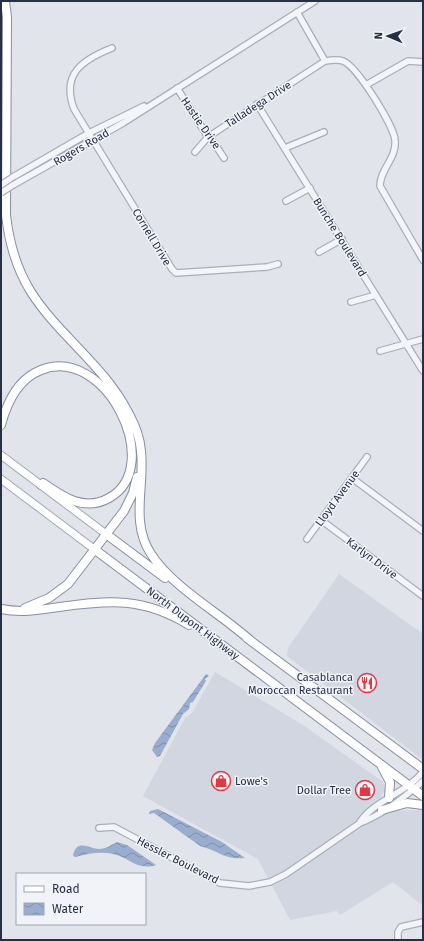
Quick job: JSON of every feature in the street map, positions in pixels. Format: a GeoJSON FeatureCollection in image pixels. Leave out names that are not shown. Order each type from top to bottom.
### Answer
{"type":"FeatureCollection","features":[{"type":"Feature","properties":{"kind":"highway"},"geometry":{"type":"LineString","coordinates":[[1,49],[4,1]]}},
{"type":"Feature","properties":{"kind":"highway"},"geometry":{"type":"LineString","coordinates":[[4,1],[7,17],[6,206],[12,250],[22,275],[32,293],[110,383],[126,407],[135,426],[142,453],[139,520],[142,535],[148,550],[166,574],[251,640]]}},
{"type":"Feature","properties":{"kind":"highway"},"geometry":{"type":"LineString","coordinates":[[1,425],[9,402],[20,385],[33,374],[51,367],[66,366],[84,372],[99,384],[111,399],[125,426],[132,449],[131,469],[122,486],[107,499],[96,503],[84,504],[64,498],[42,482],[41,485]]}},
{"type":"Feature","properties":{"kind":"highway"},"geometry":{"type":"LineString","coordinates":[[1,609],[26,608],[53,596],[68,584],[126,507],[136,484],[139,458],[135,426]]}},
{"type":"Feature","properties":{"kind":"highway","name":"North Dupont Highway"},"geometry":{"type":"LineString","coordinates":[[106,534],[423,769]]}},
{"type":"Feature","properties":{"kind":"highway","name":"North Dupont Highway"},"geometry":{"type":"LineString","coordinates":[[94,549],[423,796]]}},
{"type":"Feature","properties":{"kind":"highway"},"geometry":{"type":"LineString","coordinates":[[1,609],[28,611],[104,601],[136,603],[156,609],[185,622],[244,662]]}},
{"type":"Feature","properties":{"kind":"highway"},"geometry":{"type":"LineString","coordinates":[[379,763],[390,782],[389,798]]}},
{"type":"Feature","properties":{"kind":"highway"},"geometry":{"type":"LineString","coordinates":[[382,810],[403,804],[423,805]]}},
{"type":"Feature","properties":{"kind":"main road","name":"North Dupont Highway"},"geometry":{"type":"LineString","coordinates":[[1,455],[106,534]]}},
{"type":"Feature","properties":{"kind":"main road","name":"North Dupont Highway"},"geometry":{"type":"LineString","coordinates":[[1,480],[94,549]]}},
{"type":"Feature","properties":{"kind":"street","name":"Rogers Road"},"geometry":{"type":"LineString","coordinates":[[1,193],[93,140],[315,1]]}},
{"type":"Feature","properties":{"kind":"street"},"geometry":{"type":"LineString","coordinates":[[297,12],[325,61],[333,60],[347,63],[356,70],[393,131],[395,141],[390,161],[384,168],[380,177],[380,186],[423,260]]}},
{"type":"Feature","properties":{"kind":"street","name":"Cornell Drive"},"geometry":{"type":"LineString","coordinates":[[112,48],[89,58],[80,65],[73,76],[70,86],[70,99],[74,109],[154,241],[176,273],[267,267],[278,264]]}},
{"type":"Feature","properties":{"kind":"street","name":"Talladega Drive"},"geometry":{"type":"LineString","coordinates":[[195,152],[208,137],[325,61]]}},
{"type":"Feature","properties":{"kind":"street"},"geometry":{"type":"LineString","coordinates":[[366,85],[408,61],[423,62]]}},
{"type":"Feature","properties":{"kind":"street","name":"Hastie Drive"},"geometry":{"type":"LineString","coordinates":[[177,88],[208,137],[212,140],[224,158]]}},
{"type":"Feature","properties":{"kind":"street","name":"Rogers Road"},"geometry":{"type":"LineString","coordinates":[[1,185],[89,133],[160,98]]}},
{"type":"Feature","properties":{"kind":"street","name":"Bunche Boulevard"},"geometry":{"type":"LineString","coordinates":[[257,104],[423,371]]}},
{"type":"Feature","properties":{"kind":"street"},"geometry":{"type":"LineString","coordinates":[[285,148],[324,132]]}},
{"type":"Feature","properties":{"kind":"street"},"geometry":{"type":"LineString","coordinates":[[286,201],[310,188]]}},
{"type":"Feature","properties":{"kind":"street"},"geometry":{"type":"LineString","coordinates":[[319,252],[342,239]]}},
{"type":"Feature","properties":{"kind":"street"},"geometry":{"type":"LineString","coordinates":[[351,302],[376,295]]}},
{"type":"Feature","properties":{"kind":"street"},"geometry":{"type":"LineString","coordinates":[[380,351],[423,339]]}},
{"type":"Feature","properties":{"kind":"street","name":"Lloyd Avenue"},"geometry":{"type":"LineString","coordinates":[[307,539],[367,457]]}},
{"type":"Feature","properties":{"kind":"street"},"geometry":{"type":"LineString","coordinates":[[352,478],[423,531]]}},
{"type":"Feature","properties":{"kind":"street","name":"Karlyn Drive"},"geometry":{"type":"LineString","coordinates":[[321,520],[423,596]]}},
{"type":"Feature","properties":{"kind":"street","name":"Hessler Boulevard"},"geometry":{"type":"LineString","coordinates":[[99,828],[114,827],[220,883],[249,886],[270,882],[286,874],[360,823],[382,810],[411,787],[423,772]]}},
{"type":"Feature","properties":{"kind":"street","name":"Hessler Boulevard"},"geometry":{"type":"LineString","coordinates":[[360,823],[365,814],[389,798],[423,781]]}},
{"type":"Feature","properties":{"kind":"street"},"geometry":{"type":"LineString","coordinates":[[398,940],[398,932],[401,927],[423,922]]}},
{"type":"Feature","properties":{"kind":"shaded area"},"geometry":{"type":"Polygon","coordinates":[[[339,574],[423,634],[423,760],[287,656],[288,648],[339,574]]]}},
{"type":"Feature","properties":{"kind":"shaded area"},"geometry":{"type":"Polygon","coordinates":[[[215,672],[303,725],[383,782],[385,791],[381,795],[393,811],[423,810],[423,906],[393,882],[340,915],[337,911],[290,920],[258,859],[143,796],[185,718],[192,713],[215,672]]]}},
{"type":"Feature","properties":{"kind":"water"},"geometry":{"type":"Polygon","coordinates":[[[206,674],[209,676],[205,679],[206,681],[193,702],[190,703],[189,709],[183,714],[160,756],[157,757],[152,750],[155,743],[206,674]]]}},
{"type":"Feature","properties":{"kind":"water"},"geometry":{"type":"Polygon","coordinates":[[[158,809],[222,842],[245,858],[232,858],[200,846],[154,813],[149,814],[150,811],[158,809]]]}},
{"type":"Feature","properties":{"kind":"water"},"geometry":{"type":"Polygon","coordinates":[[[117,842],[127,845],[156,865],[138,865],[119,856],[108,853],[94,853],[75,857],[73,855],[77,847],[84,846],[102,849],[117,842]]]}},
{"type":"Feature","properties":{"kind":"place","name":"Casablanca Moroccan Restaurant"},"geometry":{"type":"Point","coordinates":[367,683]}},
{"type":"Feature","properties":{"kind":"place","name":"Lowe's"},"geometry":{"type":"Point","coordinates":[221,781]}},
{"type":"Feature","properties":{"kind":"place","name":"Dollar Tree"},"geometry":{"type":"Point","coordinates":[365,790]}}]}
